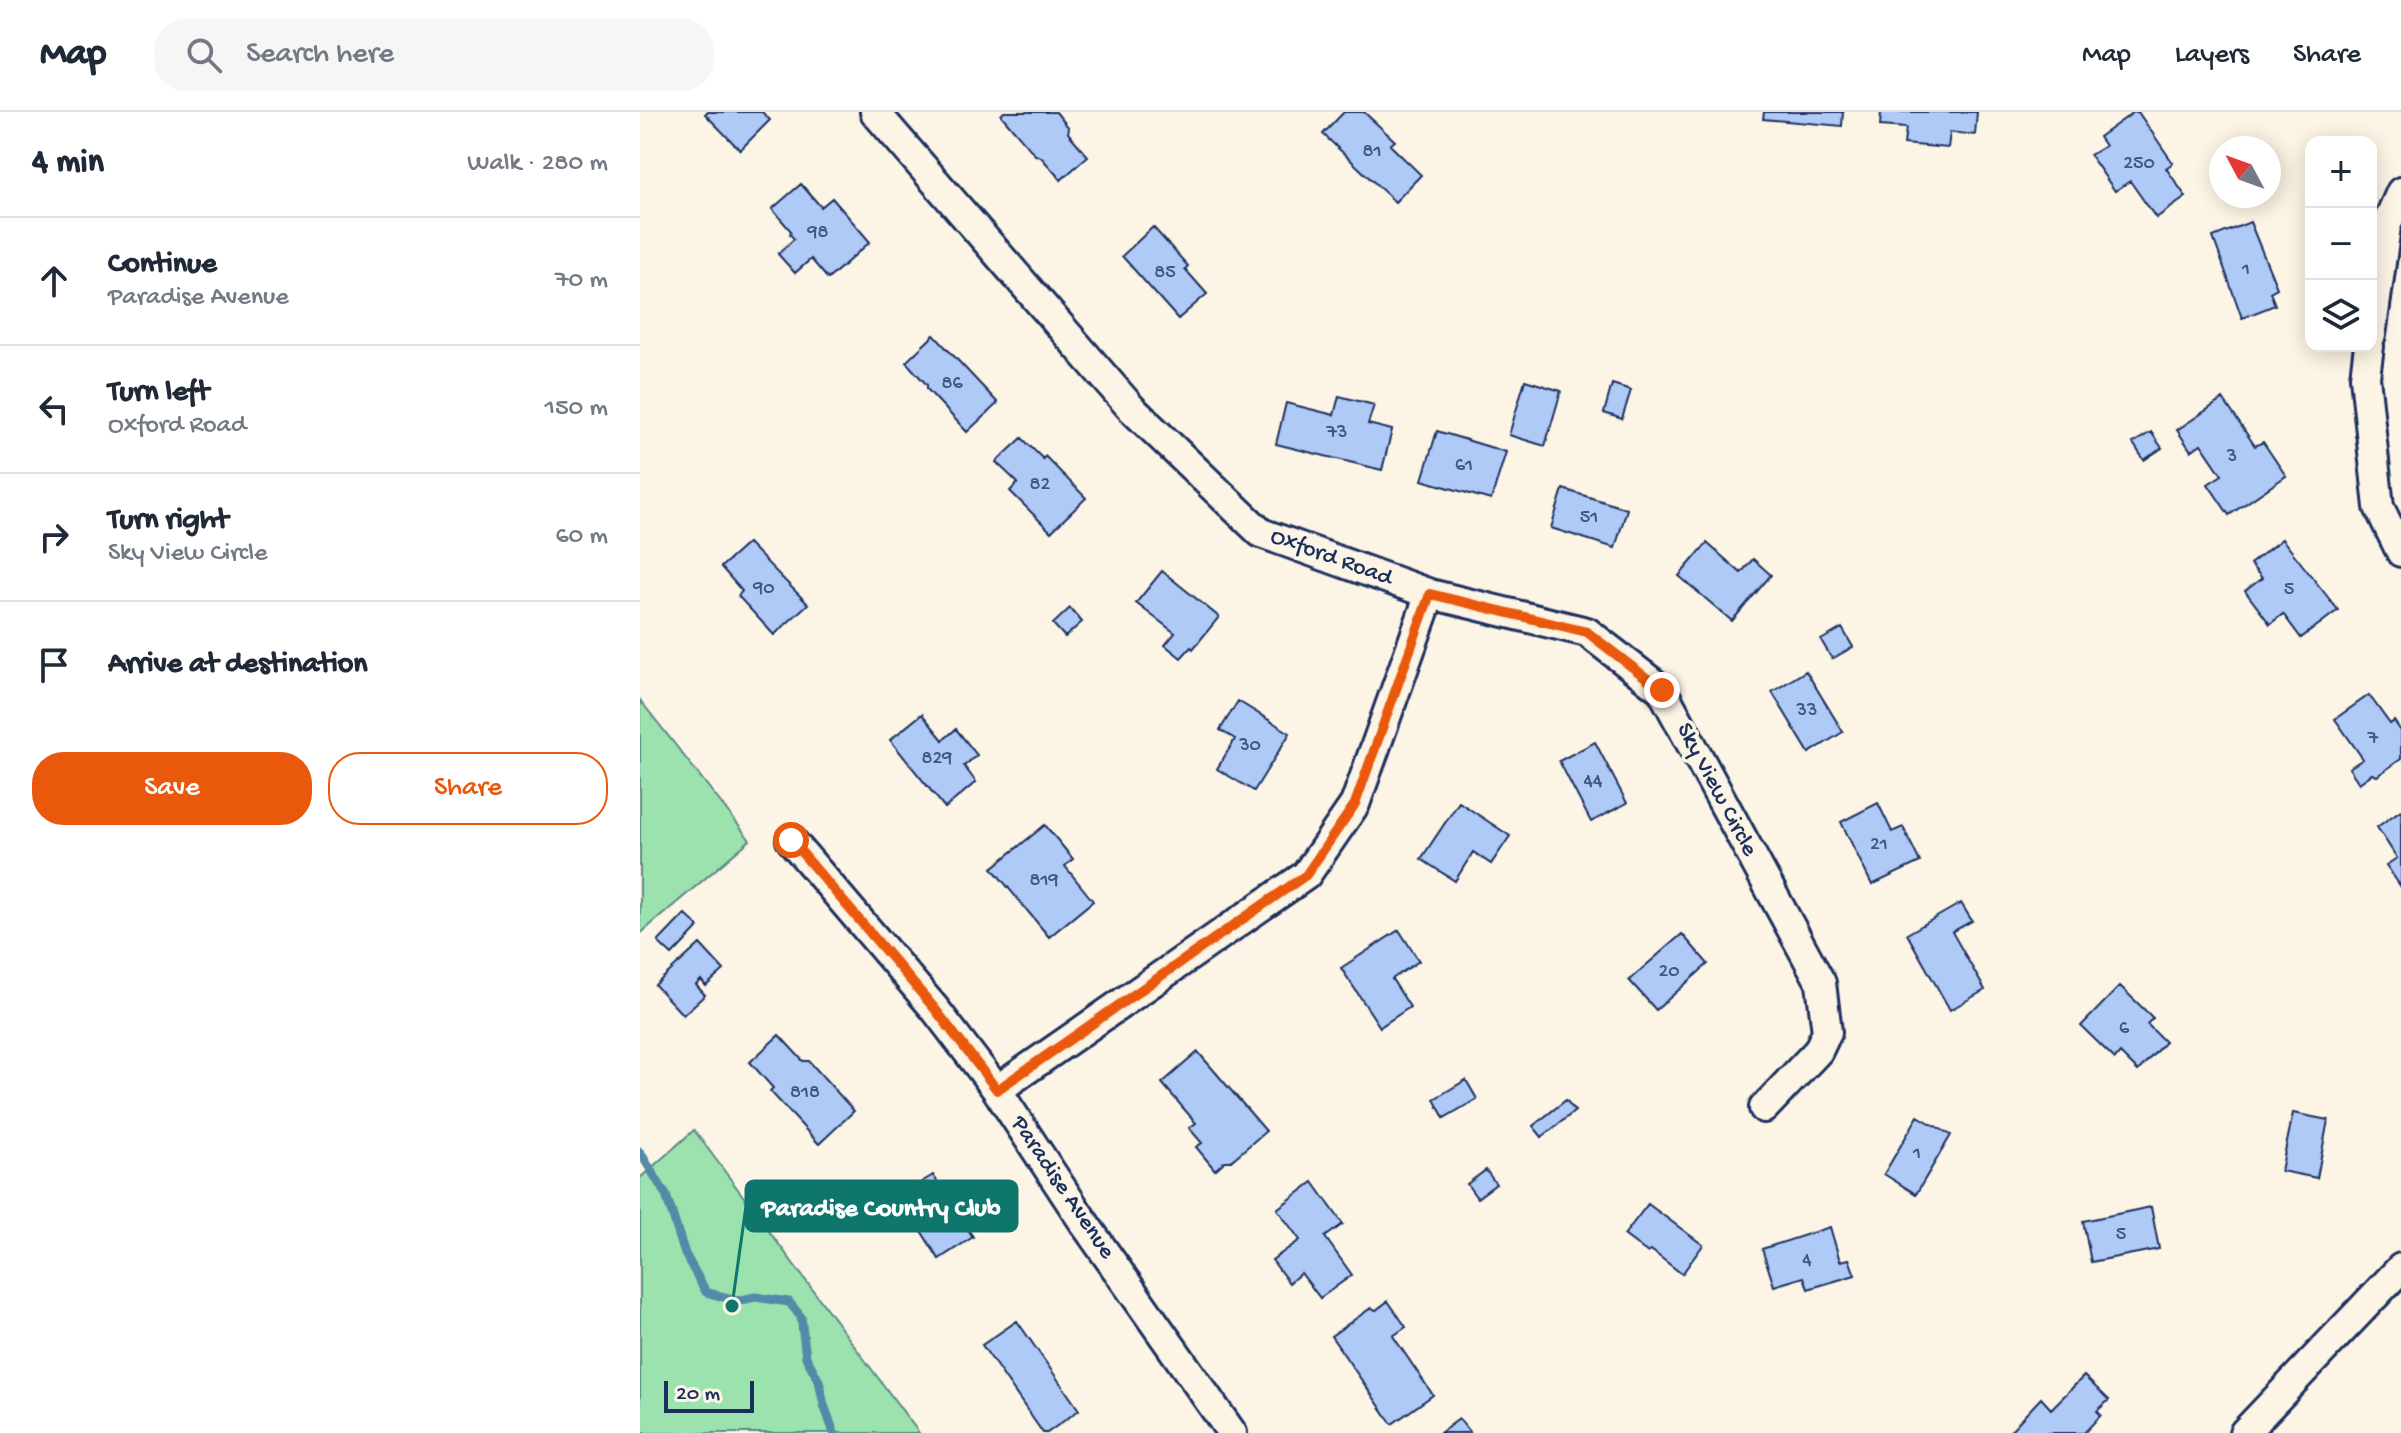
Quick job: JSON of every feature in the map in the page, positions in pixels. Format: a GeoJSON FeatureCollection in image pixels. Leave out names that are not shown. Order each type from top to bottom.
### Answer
{"type":"FeatureCollection","features":[{"type":"Feature","properties":{"kind":"street","name":"Oxford Road"},"geometry":{"type":"LineString","coordinates":[[875,112],[1132,409],[1261,533],[1430,594]]}},
{"type":"Feature","properties":{"kind":"street"},"geometry":{"type":"LineString","coordinates":[[2377,291],[2386,226],[2401,192]]}},
{"type":"Feature","properties":{"kind":"street"},"geometry":{"type":"LineString","coordinates":[[2368,352],[2365,377],[2379,507],[2401,552]]}},
{"type":"Feature","properties":{"kind":"street"},"geometry":{"type":"LineString","coordinates":[[997,1090],[1306,875],[1355,804],[1430,594]]}},
{"type":"Feature","properties":{"kind":"street","name":"Sky View Circle"},"geometry":{"type":"LineString","coordinates":[[1430,594],[1587,632],[1662,690],[1821,983],[1827,1032],[1818,1051],[1764,1108]]}},
{"type":"Feature","properties":{"kind":"street","name":"Paradise Avenue"},"geometry":{"type":"LineString","coordinates":[[791,840],[935,1009],[997,1090],[1087,1227],[1232,1433]]}},
{"type":"Feature","properties":{"kind":"street"},"geometry":{"type":"LineString","coordinates":[[2244,1433],[2401,1268]]}},
{"type":"Feature","properties":{"kind":"green space"},"geometry":{"type":"Polygon","coordinates":[[[640,700],[750,840],[640,934],[640,700]]]}},
{"type":"Feature","properties":{"kind":"green space"},"geometry":{"type":"Polygon","coordinates":[[[694,1130],[919,1433],[640,1433],[640,1178],[694,1130]]]}},
{"type":"Feature","properties":{"kind":"building"},"geometry":{"type":"Polygon","coordinates":[[[762,112],[770,120],[740,150],[705,114],[762,112]]]}},
{"type":"Feature","properties":{"kind":"building"},"geometry":{"type":"Polygon","coordinates":[[[1004,112],[1056,112],[1069,128],[1068,133],[1088,156],[1061,180],[1001,115],[1004,112]]]}},
{"type":"Feature","properties":{"kind":"building"},"geometry":{"type":"Polygon","coordinates":[[[1344,112],[1364,112],[1395,141],[1390,145],[1421,175],[1395,202],[1323,134],[1344,112]]]}},
{"type":"Feature","properties":{"kind":"building"},"geometry":{"type":"Polygon","coordinates":[[[1764,112],[1843,112],[1842,126],[1763,119],[1764,112]]]}},
{"type":"Feature","properties":{"kind":"building"},"geometry":{"type":"Polygon","coordinates":[[[1881,112],[1977,112],[1975,135],[1950,132],[1948,148],[1904,144],[1906,128],[1880,126],[1881,112]]]}},
{"type":"Feature","properties":{"kind":"building"},"geometry":{"type":"Polygon","coordinates":[[[2138,112],[2173,163],[2166,168],[2186,197],[2156,218],[2130,181],[2115,191],[2090,155],[2105,146],[2099,137],[2138,112]]]}},
{"type":"Feature","properties":{"kind":"building"},"geometry":{"type":"Polygon","coordinates":[[[801,184],[821,207],[832,198],[870,242],[828,279],[811,259],[795,273],[778,254],[794,239],[772,209],[801,184]]]}},
{"type":"Feature","properties":{"kind":"building"},"geometry":{"type":"Polygon","coordinates":[[[2250,222],[2277,288],[2270,292],[2275,305],[2242,318],[2213,237],[2250,222]]]}},
{"type":"Feature","properties":{"kind":"building"},"geometry":{"type":"Polygon","coordinates":[[[1153,227],[1188,266],[1185,269],[1207,294],[1178,319],[1122,256],[1153,227]]]}},
{"type":"Feature","properties":{"kind":"building"},"geometry":{"type":"Polygon","coordinates":[[[934,335],[998,403],[967,432],[906,362],[934,335]]]}},
{"type":"Feature","properties":{"kind":"building"},"geometry":{"type":"Polygon","coordinates":[[[1525,380],[1561,391],[1545,446],[1509,435],[1525,380]]]}},
{"type":"Feature","properties":{"kind":"building"},"geometry":{"type":"Polygon","coordinates":[[[1612,384],[1631,390],[1622,419],[1604,413],[1612,384]]]}},
{"type":"Feature","properties":{"kind":"building"},"geometry":{"type":"Polygon","coordinates":[[[1339,396],[1374,405],[1368,424],[1392,430],[1382,470],[1276,444],[1286,403],[1334,415],[1339,396]]]}},
{"type":"Feature","properties":{"kind":"building"},"geometry":{"type":"Polygon","coordinates":[[[2223,399],[2255,446],[2263,442],[2286,476],[2229,515],[2208,484],[2222,475],[2201,444],[2191,451],[2177,430],[2223,399]]]}},
{"type":"Feature","properties":{"kind":"building"},"geometry":{"type":"Polygon","coordinates":[[[1437,431],[1506,452],[1491,500],[1422,480],[1437,431]]]}},
{"type":"Feature","properties":{"kind":"building"},"geometry":{"type":"Polygon","coordinates":[[[2151,432],[2162,448],[2144,460],[2133,443],[2151,432]]]}},
{"type":"Feature","properties":{"kind":"building"},"geometry":{"type":"Polygon","coordinates":[[[1022,438],[1043,459],[1045,456],[1086,498],[1051,532],[1010,491],[1018,483],[996,462],[1022,438]]]}},
{"type":"Feature","properties":{"kind":"building"},"geometry":{"type":"Polygon","coordinates":[[[1563,489],[1627,509],[1615,548],[1551,528],[1563,489]]]}},
{"type":"Feature","properties":{"kind":"building"},"geometry":{"type":"Polygon","coordinates":[[[2282,539],[2338,610],[2301,638],[2283,614],[2270,624],[2245,591],[2262,578],[2250,564],[2282,539]]]}},
{"type":"Feature","properties":{"kind":"building"},"geometry":{"type":"Polygon","coordinates":[[[748,543],[808,604],[774,635],[738,596],[742,591],[721,567],[748,543]]]}},
{"type":"Feature","properties":{"kind":"building"},"geometry":{"type":"Polygon","coordinates":[[[1707,543],[1741,573],[1753,559],[1771,575],[1732,621],[1679,576],[1707,543]]]}},
{"type":"Feature","properties":{"kind":"building"},"geometry":{"type":"Polygon","coordinates":[[[1162,571],[1219,617],[1193,649],[1191,647],[1181,658],[1165,645],[1175,633],[1136,603],[1162,571]]]}},
{"type":"Feature","properties":{"kind":"building"},"geometry":{"type":"Polygon","coordinates":[[[1070,608],[1082,622],[1065,637],[1053,624],[1070,608]]]}},
{"type":"Feature","properties":{"kind":"building"},"geometry":{"type":"Polygon","coordinates":[[[1842,628],[1853,647],[1832,659],[1821,640],[1842,628]]]}},
{"type":"Feature","properties":{"kind":"building"},"geometry":{"type":"Polygon","coordinates":[[[1806,671],[1843,732],[1809,753],[1772,692],[1806,671]]]}},
{"type":"Feature","properties":{"kind":"building"},"geometry":{"type":"Polygon","coordinates":[[[2369,695],[2390,724],[2394,721],[2401,731],[2401,759],[2377,776],[2372,774],[2359,783],[2349,768],[2363,759],[2335,719],[2369,695]]]}},
{"type":"Feature","properties":{"kind":"building"},"geometry":{"type":"Polygon","coordinates":[[[1238,701],[1290,733],[1254,791],[1217,769],[1235,739],[1220,730],[1238,701]]]}},
{"type":"Feature","properties":{"kind":"building"},"geometry":{"type":"Polygon","coordinates":[[[922,714],[943,740],[956,729],[977,755],[964,766],[976,782],[945,808],[890,740],[922,714]]]}},
{"type":"Feature","properties":{"kind":"building"},"geometry":{"type":"Polygon","coordinates":[[[1595,742],[1627,803],[1591,822],[1559,761],[1595,742]]]}},
{"type":"Feature","properties":{"kind":"building"},"geometry":{"type":"Polygon","coordinates":[[[1459,802],[1510,836],[1491,864],[1473,852],[1455,881],[1421,859],[1459,802]]]}},
{"type":"Feature","properties":{"kind":"building"},"geometry":{"type":"Polygon","coordinates":[[[1878,803],[1892,832],[1903,827],[1920,862],[1872,885],[1841,822],[1878,803]]]}},
{"type":"Feature","properties":{"kind":"building"},"geometry":{"type":"Polygon","coordinates":[[[2401,810],[2401,887],[2386,865],[2397,858],[2377,827],[2401,810]]]}},
{"type":"Feature","properties":{"kind":"building"},"geometry":{"type":"Polygon","coordinates":[[[1045,825],[1073,859],[1065,866],[1093,901],[1049,937],[992,868],[1045,825]]]}},
{"type":"Feature","properties":{"kind":"building"},"geometry":{"type":"Polygon","coordinates":[[[1961,903],[1972,921],[1952,932],[1985,990],[1950,1010],[1907,934],[1961,903]]]}},
{"type":"Feature","properties":{"kind":"building"},"geometry":{"type":"Polygon","coordinates":[[[685,914],[699,927],[672,955],[658,942],[685,914]]]}},
{"type":"Feature","properties":{"kind":"building"},"geometry":{"type":"Polygon","coordinates":[[[1399,930],[1419,961],[1392,979],[1410,1007],[1380,1027],[1341,968],[1399,930]]]}},
{"type":"Feature","properties":{"kind":"building"},"geometry":{"type":"Polygon","coordinates":[[[1682,934],[1708,964],[1656,1010],[1629,980],[1682,934]]]}},
{"type":"Feature","properties":{"kind":"building"},"geometry":{"type":"Polygon","coordinates":[[[700,944],[724,970],[706,986],[701,980],[696,985],[705,995],[683,1015],[655,985],[700,944]]]}},
{"type":"Feature","properties":{"kind":"building"},"geometry":{"type":"Polygon","coordinates":[[[2120,986],[2153,1018],[2147,1024],[2165,1042],[2138,1071],[2120,1053],[2115,1059],[2081,1026],[2120,986]]]}},
{"type":"Feature","properties":{"kind":"building"},"geometry":{"type":"Polygon","coordinates":[[[779,1035],[803,1061],[809,1061],[854,1111],[819,1144],[770,1091],[773,1088],[750,1062],[779,1035]]]}},
{"type":"Feature","properties":{"kind":"building"},"geometry":{"type":"Polygon","coordinates":[[[1198,1052],[1266,1131],[1231,1161],[1225,1161],[1215,1170],[1196,1147],[1202,1143],[1189,1128],[1196,1123],[1162,1083],[1198,1052]]]}},
{"type":"Feature","properties":{"kind":"building"},"geometry":{"type":"Polygon","coordinates":[[[1466,1080],[1477,1099],[1444,1118],[1434,1099],[1466,1080]]]}},
{"type":"Feature","properties":{"kind":"building"},"geometry":{"type":"Polygon","coordinates":[[[1566,1100],[1575,1111],[1542,1137],[1533,1126],[1566,1100]]]}},
{"type":"Feature","properties":{"kind":"building"},"geometry":{"type":"Polygon","coordinates":[[[2293,1113],[2328,1120],[2317,1178],[2281,1171],[2293,1113]]]}},
{"type":"Feature","properties":{"kind":"building"},"geometry":{"type":"Polygon","coordinates":[[[1918,1116],[1951,1135],[1916,1194],[1884,1174],[1918,1116]]]}},
{"type":"Feature","properties":{"kind":"building"},"geometry":{"type":"Polygon","coordinates":[[[1486,1170],[1496,1184],[1477,1198],[1467,1184],[1486,1170]]]}},
{"type":"Feature","properties":{"kind":"building"},"geometry":{"type":"Polygon","coordinates":[[[933,1175],[973,1237],[939,1259],[899,1196],[933,1175]]]}},
{"type":"Feature","properties":{"kind":"building"},"geometry":{"type":"Polygon","coordinates":[[[1313,1182],[1343,1224],[1325,1237],[1352,1275],[1320,1298],[1301,1273],[1289,1283],[1272,1260],[1300,1240],[1277,1209],[1313,1182]]]}},
{"type":"Feature","properties":{"kind":"building"},"geometry":{"type":"Polygon","coordinates":[[[1648,1204],[1703,1245],[1682,1274],[1651,1250],[1648,1253],[1624,1235],[1648,1204]]]}},
{"type":"Feature","properties":{"kind":"building"},"geometry":{"type":"Polygon","coordinates":[[[2151,1207],[2159,1249],[2091,1262],[2083,1221],[2151,1207]]]}},
{"type":"Feature","properties":{"kind":"building"},"geometry":{"type":"Polygon","coordinates":[[[1830,1227],[1840,1261],[1849,1259],[1855,1275],[1808,1289],[1804,1277],[1774,1286],[1762,1249],[1830,1227]]]}},
{"type":"Feature","properties":{"kind":"building"},"geometry":{"type":"Polygon","coordinates":[[[1388,1301],[1406,1327],[1393,1336],[1433,1395],[1392,1424],[1331,1336],[1371,1308],[1376,1310],[1388,1301]]]}},
{"type":"Feature","properties":{"kind":"building"},"geometry":{"type":"Polygon","coordinates":[[[1017,1321],[1079,1410],[1047,1433],[1043,1433],[982,1345],[1017,1321]]]}},
{"type":"Feature","properties":{"kind":"building"},"geometry":{"type":"Polygon","coordinates":[[[2084,1376],[2109,1400],[2097,1411],[2101,1415],[2084,1433],[2014,1433],[2011,1430],[2041,1398],[2051,1409],[2084,1376]]]}},
{"type":"Feature","properties":{"kind":"building"},"geometry":{"type":"Polygon","coordinates":[[[1459,1419],[1470,1433],[1440,1433],[1459,1419]]]}},
{"type":"Feature","properties":{"kind":"waterway"},"geometry":{"type":"LineString","coordinates":[[640,1152],[666,1195],[685,1254],[706,1292],[737,1301],[755,1297],[789,1302],[801,1317],[806,1357],[819,1381],[834,1433]]}},
{"type":"Feature","properties":{"kind":"place","name":"Paradise Country Club"},"geometry":{"type":"Point","coordinates":[732,1306]}},
{"type":"Feature","properties":{"kind":"route"},"geometry":{"type":"LineString","coordinates":[[791,840],[935,1009],[997,1090],[1306,875],[1355,804],[1430,594],[1587,632],[1662,690]]}}]}
